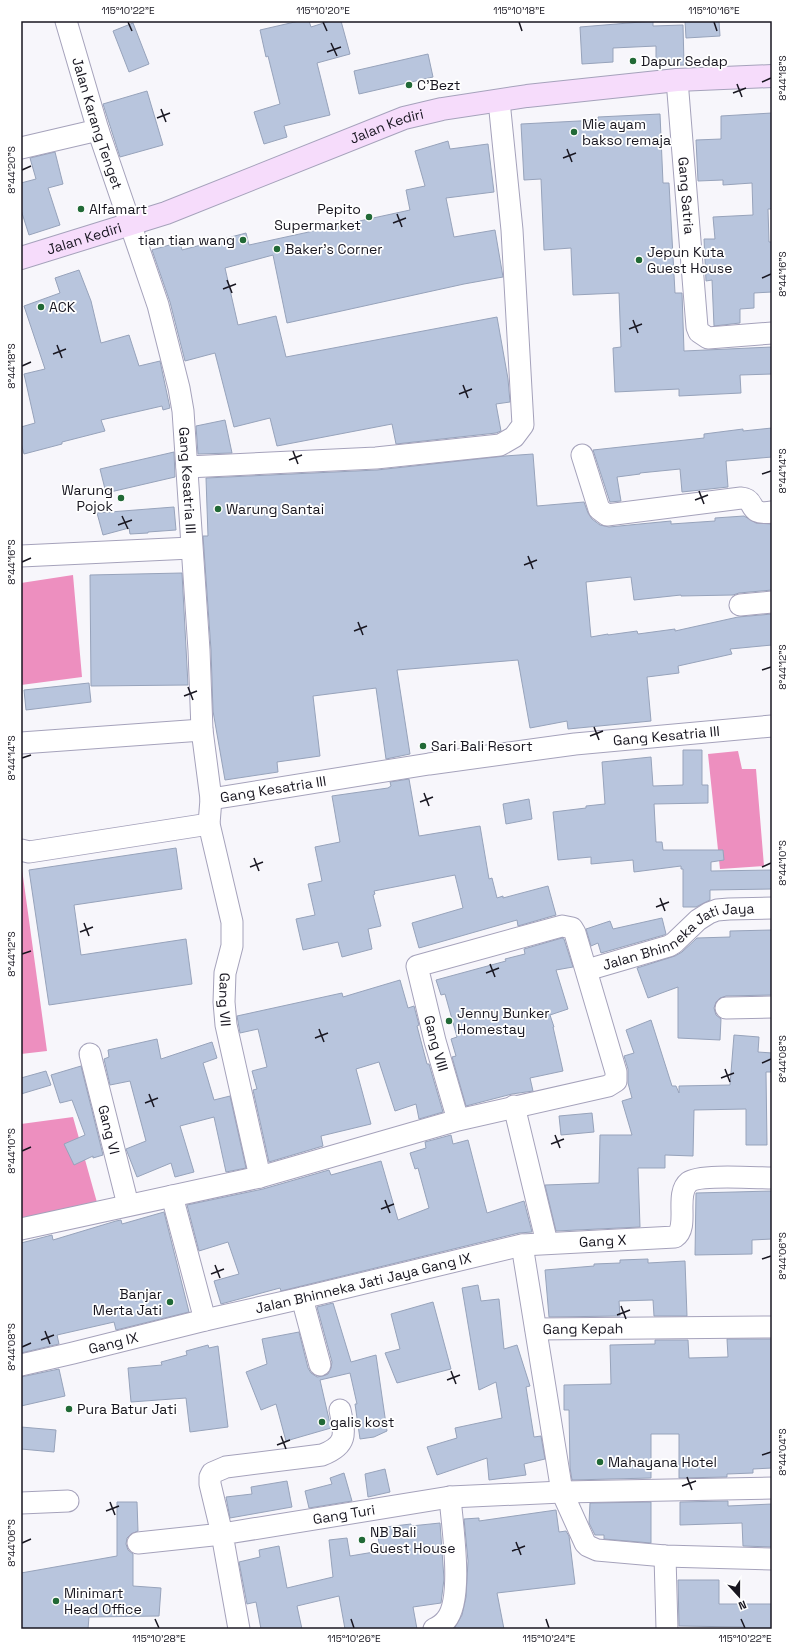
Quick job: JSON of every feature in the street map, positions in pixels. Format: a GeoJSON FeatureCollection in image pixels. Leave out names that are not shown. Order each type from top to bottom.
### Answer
{"type":"FeatureCollection","features":[{"type":"Feature","properties":{"kind":"main road","name":"Jalan Kediri"},"geometry":{"type":"LineString","coordinates":[[21,258],[131,225],[205,199],[343,141],[404,118],[442,109],[527,96],[677,80],[772,76]]}},
{"type":"Feature","properties":{"kind":"street","name":"Jalan Karang Tenget"},"geometry":{"type":"LineString","coordinates":[[66,21],[98,130],[131,225]]}},
{"type":"Feature","properties":{"kind":"street","name":"Gang Satria"},"geometry":{"type":"LineString","coordinates":[[677,80],[697,327],[699,332],[708,338],[772,333]]}},
{"type":"Feature","properties":{"kind":"street"},"geometry":{"type":"LineString","coordinates":[[187,467],[376,458],[500,445],[514,437],[523,425],[512,230],[499,101]]}},
{"type":"Feature","properties":{"kind":"street"},"geometry":{"type":"LineString","coordinates":[[21,148],[98,130]]}},
{"type":"Feature","properties":{"kind":"street","name":"Gang Kesatria III"},"geometry":{"type":"LineString","coordinates":[[131,225],[158,305],[179,388],[183,411],[199,650],[202,730],[211,799],[429,764],[575,744],[772,726]]}},
{"type":"Feature","properties":{"kind":"street"},"geometry":{"type":"LineString","coordinates":[[582,455],[599,509],[607,514],[740,498],[746,498],[758,513],[772,512]]}},
{"type":"Feature","properties":{"kind":"street"},"geometry":{"type":"LineString","coordinates":[[21,556],[191,548]]}},
{"type":"Feature","properties":{"kind":"street"},"geometry":{"type":"LineString","coordinates":[[740,605],[772,602]]}},
{"type":"Feature","properties":{"kind":"street"},"geometry":{"type":"LineString","coordinates":[[21,743],[202,730]]}},
{"type":"Feature","properties":{"kind":"street","name":"Gang VII"},"geometry":{"type":"LineString","coordinates":[[211,799],[209,824],[232,922],[232,946],[225,973],[224,1002],[226,1026],[260,1177]]}},
{"type":"Feature","properties":{"kind":"street"},"geometry":{"type":"LineString","coordinates":[[21,850],[29,852],[209,824]]}},
{"type":"Feature","properties":{"kind":"street","name":"Jalan Bhinneka Jati Jaya"},"geometry":{"type":"LineString","coordinates":[[587,970],[669,946],[703,916],[717,910],[772,908]]}},
{"type":"Feature","properties":{"kind":"street","name":"Gang VIII"},"geometry":{"type":"LineString","coordinates":[[458,1120],[434,1041],[417,966],[562,926],[572,928],[575,933],[587,970]]}},
{"type":"Feature","properties":{"kind":"street"},"geometry":{"type":"LineString","coordinates":[[21,1229],[260,1177],[458,1120],[514,1106],[608,1086],[616,1081],[616,1072],[587,970]]}},
{"type":"Feature","properties":{"kind":"street"},"geometry":{"type":"LineString","coordinates":[[726,1008],[772,1008]]}},
{"type":"Feature","properties":{"kind":"street","name":"Gang VI"},"geometry":{"type":"LineString","coordinates":[[90,1054],[128,1205]]}},
{"type":"Feature","properties":{"kind":"street"},"geometry":{"type":"LineString","coordinates":[[514,1106],[547,1243]]}},
{"type":"Feature","properties":{"kind":"street","name":"Gang X"},"geometry":{"type":"LineString","coordinates":[[522,1245],[669,1238],[678,1235],[681,1230],[683,1192],[688,1183],[700,1178],[772,1178]]}},
{"type":"Feature","properties":{"kind":"street"},"geometry":{"type":"LineString","coordinates":[[172,1196],[204,1320]]}},
{"type":"Feature","properties":{"kind":"street"},"geometry":{"type":"LineString","coordinates":[[522,1245],[536,1329]]}},
{"type":"Feature","properties":{"kind":"street","name":"Jalan Bhinneka Jati Jaya Gang IX"},"geometry":{"type":"LineString","coordinates":[[204,1320],[522,1245]]}},
{"type":"Feature","properties":{"kind":"street"},"geometry":{"type":"LineString","coordinates":[[302,1298],[320,1365]]}},
{"type":"Feature","properties":{"kind":"street","name":"Gang IX"},"geometry":{"type":"LineString","coordinates":[[21,1365],[204,1320]]}},
{"type":"Feature","properties":{"kind":"street","name":"Gang Kepah"},"geometry":{"type":"LineString","coordinates":[[665,1556],[604,1551],[588,1546],[583,1539],[562,1492],[536,1329],[772,1327]]}},
{"type":"Feature","properties":{"kind":"street"},"geometry":{"type":"LineString","coordinates":[[239,1629],[222,1534],[210,1484],[210,1477],[212,1473],[226,1467],[322,1454],[334,1450],[341,1442],[343,1431],[340,1410]]}},
{"type":"Feature","properties":{"kind":"street","name":"Gang Turi"},"geometry":{"type":"LineString","coordinates":[[138,1543],[222,1534],[450,1497],[562,1492],[772,1488]]}},
{"type":"Feature","properties":{"kind":"street"},"geometry":{"type":"LineString","coordinates":[[434,1629],[447,1619],[452,1607],[456,1583],[450,1497]]}},
{"type":"Feature","properties":{"kind":"street"},"geometry":{"type":"LineString","coordinates":[[21,1503],[68,1501]]}},
{"type":"Feature","properties":{"kind":"street"},"geometry":{"type":"LineString","coordinates":[[667,1629],[665,1556],[772,1559]]}},
{"type":"Feature","properties":{"kind":"shaded area"},"geometry":{"type":"Polygon","coordinates":[[[73,575],[82,677],[21,685],[21,583],[73,575]]]}},
{"type":"Feature","properties":{"kind":"shaded area"},"geometry":{"type":"Polygon","coordinates":[[[738,751],[742,769],[756,769],[764,866],[720,869],[708,754],[738,751]]]}},
{"type":"Feature","properties":{"kind":"shaded area"},"geometry":{"type":"Polygon","coordinates":[[[21,862],[47,1051],[21,1054],[21,862]]]}},
{"type":"Feature","properties":{"kind":"shaded area"},"geometry":{"type":"Polygon","coordinates":[[[73,1117],[98,1206],[21,1224],[21,1124],[73,1117]]]}},
{"type":"Feature","properties":{"kind":"building"},"geometry":{"type":"Polygon","coordinates":[[[299,21],[309,21],[311,27],[330,21],[341,21],[350,54],[317,63],[330,115],[284,126],[287,137],[264,144],[254,112],[280,104],[268,56],[266,57],[260,30],[299,21]]]}},
{"type":"Feature","properties":{"kind":"building"},"geometry":{"type":"Polygon","coordinates":[[[653,21],[653,26],[683,25],[684,65],[656,66],[656,46],[613,48],[613,62],[582,64],[580,27],[653,21]]]}},
{"type":"Feature","properties":{"kind":"building"},"geometry":{"type":"Polygon","coordinates":[[[685,21],[719,21],[720,36],[686,38],[685,21]]]}},
{"type":"Feature","properties":{"kind":"building"},"geometry":{"type":"Polygon","coordinates":[[[133,23],[149,64],[129,72],[113,31],[133,23]]]}},
{"type":"Feature","properties":{"kind":"building"},"geometry":{"type":"Polygon","coordinates":[[[428,54],[433,77],[359,94],[354,71],[428,54]]]}},
{"type":"Feature","properties":{"kind":"building"},"geometry":{"type":"Polygon","coordinates":[[[147,91],[163,145],[120,157],[103,104],[147,91]]]}},
{"type":"Feature","properties":{"kind":"building"},"geometry":{"type":"Polygon","coordinates":[[[772,113],[772,209],[768,209],[769,242],[772,242],[772,292],[754,293],[754,308],[740,309],[740,323],[714,326],[712,280],[706,281],[704,239],[715,239],[713,217],[753,215],[752,183],[723,185],[723,180],[698,181],[696,140],[721,139],[721,116],[772,113]]]}},
{"type":"Feature","properties":{"kind":"building"},"geometry":{"type":"Polygon","coordinates":[[[660,114],[663,183],[669,183],[675,293],[682,293],[684,351],[772,347],[772,374],[740,375],[741,393],[679,396],[679,389],[615,392],[613,348],[621,347],[619,293],[573,295],[571,248],[544,250],[541,179],[524,180],[521,124],[598,120],[598,117],[660,114]]]}},
{"type":"Feature","properties":{"kind":"building"},"geometry":{"type":"Polygon","coordinates":[[[448,141],[450,149],[488,144],[494,192],[446,198],[454,237],[495,230],[503,277],[464,284],[287,323],[273,255],[225,268],[238,325],[276,316],[286,357],[497,317],[508,379],[510,402],[496,404],[501,431],[496,433],[396,444],[392,424],[277,446],[270,418],[234,427],[215,353],[185,361],[170,302],[152,250],[180,242],[182,250],[246,233],[249,245],[410,210],[406,190],[425,186],[415,151],[448,141]]]}},
{"type":"Feature","properties":{"kind":"building"},"geometry":{"type":"Polygon","coordinates":[[[55,152],[63,184],[48,188],[60,225],[29,235],[21,210],[21,183],[36,179],[30,158],[55,152]]]}},
{"type":"Feature","properties":{"kind":"building"},"geometry":{"type":"Polygon","coordinates":[[[79,270],[91,301],[101,343],[129,335],[139,366],[160,361],[170,408],[163,410],[162,406],[101,420],[105,431],[24,454],[21,443],[21,427],[35,423],[24,374],[45,369],[24,306],[60,293],[55,278],[79,270]]]}},
{"type":"Feature","properties":{"kind":"building"},"geometry":{"type":"Polygon","coordinates":[[[225,420],[232,453],[198,454],[196,426],[225,420]]]}},
{"type":"Feature","properties":{"kind":"building"},"geometry":{"type":"Polygon","coordinates":[[[772,428],[772,457],[726,461],[728,487],[682,492],[680,469],[640,473],[617,477],[621,501],[610,502],[593,450],[704,438],[704,434],[743,429],[743,431],[772,428]]]}},
{"type":"Feature","properties":{"kind":"building"},"geometry":{"type":"Polygon","coordinates":[[[174,452],[175,477],[106,493],[100,469],[174,452]]]}},
{"type":"Feature","properties":{"kind":"building"},"geometry":{"type":"Polygon","coordinates":[[[533,454],[537,506],[584,502],[592,519],[600,525],[609,527],[671,521],[671,524],[715,521],[715,518],[744,516],[756,523],[772,524],[772,590],[739,593],[733,595],[681,595],[634,600],[631,577],[586,582],[591,637],[637,631],[638,634],[675,629],[675,631],[738,617],[772,614],[772,645],[730,649],[732,654],[678,666],[679,673],[647,677],[651,721],[568,729],[567,721],[530,728],[518,660],[397,670],[410,754],[386,759],[376,688],[313,696],[320,756],[277,762],[278,772],[225,780],[213,711],[211,650],[203,536],[208,536],[206,478],[377,470],[533,454]]]}},
{"type":"Feature","properties":{"kind":"building"},"geometry":{"type":"Polygon","coordinates":[[[174,507],[176,530],[148,533],[130,534],[129,528],[103,535],[97,513],[174,507]]]}},
{"type":"Feature","properties":{"kind":"building"},"geometry":{"type":"Polygon","coordinates":[[[182,573],[188,685],[91,686],[90,575],[182,573]]]}},
{"type":"Feature","properties":{"kind":"building"},"geometry":{"type":"Polygon","coordinates":[[[89,683],[91,702],[26,710],[24,690],[89,683]]]}},
{"type":"Feature","properties":{"kind":"building"},"geometry":{"type":"Polygon","coordinates":[[[683,750],[702,750],[702,785],[708,785],[708,803],[654,804],[656,842],[662,842],[663,850],[723,850],[724,860],[711,862],[711,871],[772,870],[772,889],[710,890],[710,900],[696,907],[683,907],[683,869],[681,869],[681,866],[634,872],[633,860],[591,864],[591,857],[558,860],[553,812],[605,804],[602,762],[651,757],[653,786],[683,785],[683,750]]]}},
{"type":"Feature","properties":{"kind":"building"},"geometry":{"type":"Polygon","coordinates":[[[409,779],[419,836],[480,826],[489,879],[492,878],[497,898],[503,896],[503,898],[548,886],[556,915],[518,926],[517,920],[419,948],[412,923],[463,908],[455,875],[374,891],[375,894],[373,895],[381,926],[368,929],[372,949],[342,957],[338,942],[303,950],[296,919],[315,915],[308,884],[322,881],[315,847],[340,842],[332,796],[388,788],[391,786],[390,782],[409,779]]]}},
{"type":"Feature","properties":{"kind":"building"},"geometry":{"type":"Polygon","coordinates":[[[529,799],[532,819],[506,824],[503,804],[529,799]]]}},
{"type":"Feature","properties":{"kind":"building"},"geometry":{"type":"Polygon","coordinates":[[[176,848],[182,889],[74,905],[81,955],[186,939],[192,984],[49,1005],[29,870],[176,848]]]}},
{"type":"Feature","properties":{"kind":"building"},"geometry":{"type":"Polygon","coordinates":[[[662,918],[666,934],[601,953],[598,943],[591,946],[586,929],[610,921],[613,929],[662,918]]]}},
{"type":"Feature","properties":{"kind":"building"},"geometry":{"type":"Polygon","coordinates":[[[772,930],[772,995],[726,996],[720,998],[716,1002],[714,1008],[716,1015],[721,1019],[720,1040],[678,1038],[678,987],[648,998],[637,968],[675,956],[682,952],[697,938],[730,937],[730,931],[772,930]]]}},
{"type":"Feature","properties":{"kind":"building"},"geometry":{"type":"Polygon","coordinates":[[[562,938],[564,939],[573,967],[556,970],[568,1009],[550,1015],[563,1071],[530,1078],[533,1091],[512,1094],[466,1106],[452,1057],[456,1056],[451,1039],[457,1037],[445,994],[441,995],[436,980],[506,961],[505,959],[525,954],[524,949],[562,938]]]}},
{"type":"Feature","properties":{"kind":"building"},"geometry":{"type":"Polygon","coordinates":[[[400,980],[408,1008],[414,1006],[419,1025],[417,1026],[427,1064],[429,1064],[443,1112],[419,1119],[416,1104],[395,1111],[379,1062],[356,1069],[371,1124],[321,1136],[323,1146],[269,1162],[253,1090],[257,1089],[252,1071],[267,1067],[258,1029],[240,1033],[237,1016],[342,993],[343,997],[400,980]]]}},
{"type":"Feature","properties":{"kind":"building"},"geometry":{"type":"Polygon","coordinates":[[[651,1020],[672,1086],[676,1086],[679,1093],[679,1086],[730,1085],[734,1035],[759,1037],[758,1052],[772,1053],[772,1072],[766,1072],[767,1145],[746,1145],[746,1109],[694,1110],[693,1156],[665,1155],[665,1168],[638,1168],[640,1227],[556,1231],[545,1185],[599,1183],[600,1135],[632,1135],[622,1101],[632,1098],[628,1083],[628,1069],[624,1056],[634,1053],[626,1030],[651,1020]]]}},
{"type":"Feature","properties":{"kind":"building"},"geometry":{"type":"Polygon","coordinates":[[[157,1039],[161,1059],[212,1042],[217,1058],[203,1063],[214,1100],[230,1096],[246,1168],[226,1172],[214,1117],[180,1126],[194,1172],[175,1177],[171,1163],[137,1177],[126,1149],[146,1141],[130,1081],[110,1085],[104,1059],[109,1057],[108,1050],[157,1039]]]}},
{"type":"Feature","properties":{"kind":"building"},"geometry":{"type":"Polygon","coordinates":[[[81,1066],[103,1155],[93,1158],[93,1156],[74,1165],[64,1144],[85,1135],[72,1100],[60,1103],[51,1075],[81,1066]]]}},
{"type":"Feature","properties":{"kind":"building"},"geometry":{"type":"Polygon","coordinates":[[[46,1071],[51,1085],[21,1094],[21,1078],[46,1071]]]}},
{"type":"Feature","properties":{"kind":"building"},"geometry":{"type":"Polygon","coordinates":[[[592,1113],[594,1132],[561,1135],[559,1116],[592,1113]]]}},
{"type":"Feature","properties":{"kind":"building"},"geometry":{"type":"Polygon","coordinates":[[[451,1135],[453,1144],[468,1140],[487,1213],[524,1201],[532,1232],[519,1233],[281,1291],[280,1288],[221,1304],[214,1281],[239,1274],[228,1242],[199,1251],[187,1205],[263,1189],[329,1170],[331,1175],[381,1161],[398,1220],[429,1208],[418,1168],[415,1169],[410,1153],[426,1148],[425,1142],[451,1135]]]}},
{"type":"Feature","properties":{"kind":"building"},"geometry":{"type":"Polygon","coordinates":[[[772,1191],[772,1239],[752,1240],[752,1254],[695,1255],[696,1193],[772,1191]]]}},
{"type":"Feature","properties":{"kind":"building"},"geometry":{"type":"Polygon","coordinates":[[[164,1212],[189,1312],[116,1330],[114,1322],[57,1335],[59,1344],[21,1353],[21,1243],[52,1235],[53,1240],[116,1221],[121,1220],[122,1224],[164,1212]]]}},
{"type":"Feature","properties":{"kind":"building"},"geometry":{"type":"Polygon","coordinates":[[[648,1259],[648,1263],[685,1261],[687,1316],[654,1316],[653,1300],[619,1301],[620,1316],[549,1317],[545,1270],[594,1266],[594,1264],[620,1263],[620,1260],[648,1259]]]}},
{"type":"Feature","properties":{"kind":"building"},"geometry":{"type":"Polygon","coordinates":[[[478,1285],[481,1301],[499,1299],[504,1349],[517,1345],[530,1386],[526,1387],[534,1437],[541,1436],[545,1459],[524,1464],[526,1475],[489,1480],[487,1458],[437,1475],[427,1447],[457,1438],[455,1428],[502,1418],[496,1382],[479,1390],[462,1288],[478,1285]]]}},
{"type":"Feature","properties":{"kind":"building"},"geometry":{"type":"Polygon","coordinates":[[[433,1302],[451,1369],[397,1383],[385,1353],[400,1349],[391,1314],[433,1302]]]}},
{"type":"Feature","properties":{"kind":"building"},"geometry":{"type":"Polygon","coordinates":[[[333,1303],[351,1362],[376,1355],[387,1431],[374,1437],[360,1439],[355,1404],[357,1404],[350,1373],[320,1380],[331,1428],[286,1441],[276,1404],[261,1410],[246,1372],[267,1364],[262,1339],[299,1332],[308,1368],[311,1373],[317,1377],[328,1374],[332,1362],[317,1307],[333,1303]]]}},
{"type":"Feature","properties":{"kind":"building"},"geometry":{"type":"Polygon","coordinates":[[[727,1339],[772,1339],[772,1468],[753,1469],[753,1473],[727,1474],[727,1477],[679,1478],[679,1434],[651,1434],[651,1478],[572,1480],[570,1468],[569,1410],[564,1410],[564,1385],[611,1384],[610,1345],[655,1344],[655,1340],[688,1340],[689,1358],[728,1357],[727,1339]]]}},
{"type":"Feature","properties":{"kind":"building"},"geometry":{"type":"Polygon","coordinates":[[[208,1345],[209,1348],[218,1346],[228,1427],[190,1432],[186,1398],[131,1402],[128,1368],[162,1365],[161,1362],[187,1355],[186,1351],[208,1345]]]}},
{"type":"Feature","properties":{"kind":"building"},"geometry":{"type":"Polygon","coordinates":[[[59,1369],[65,1396],[21,1406],[21,1377],[59,1369]]]}},
{"type":"Feature","properties":{"kind":"building"},"geometry":{"type":"Polygon","coordinates":[[[21,1427],[56,1430],[54,1452],[21,1449],[21,1427]]]}},
{"type":"Feature","properties":{"kind":"building"},"geometry":{"type":"Polygon","coordinates":[[[385,1469],[390,1492],[368,1497],[365,1474],[385,1469]]]}},
{"type":"Feature","properties":{"kind":"building"},"geometry":{"type":"Polygon","coordinates":[[[344,1473],[352,1501],[309,1508],[305,1491],[332,1484],[330,1478],[344,1473]]]}},
{"type":"Feature","properties":{"kind":"building"},"geometry":{"type":"Polygon","coordinates":[[[287,1481],[292,1507],[230,1518],[226,1497],[252,1494],[251,1487],[287,1481]]]}},
{"type":"Feature","properties":{"kind":"building"},"geometry":{"type":"Polygon","coordinates":[[[728,1501],[728,1506],[772,1504],[772,1547],[743,1546],[742,1523],[680,1525],[680,1502],[728,1501]]]}},
{"type":"Feature","properties":{"kind":"building"},"geometry":{"type":"Polygon","coordinates":[[[117,1502],[137,1502],[138,1531],[131,1534],[127,1538],[126,1544],[128,1550],[133,1554],[133,1586],[161,1588],[159,1616],[89,1617],[88,1629],[21,1629],[21,1573],[117,1556],[117,1502]]]}},
{"type":"Feature","properties":{"kind":"building"},"geometry":{"type":"Polygon","coordinates":[[[651,1502],[651,1543],[604,1539],[604,1535],[595,1535],[589,1523],[590,1503],[651,1502]]]}},
{"type":"Feature","properties":{"kind":"building"},"geometry":{"type":"Polygon","coordinates":[[[556,1510],[559,1532],[566,1531],[569,1536],[575,1584],[497,1593],[504,1629],[454,1629],[462,1615],[466,1597],[468,1561],[464,1519],[479,1518],[479,1521],[556,1510]]]}},
{"type":"Feature","properties":{"kind":"building"},"geometry":{"type":"Polygon","coordinates":[[[440,1523],[444,1579],[441,1603],[413,1607],[417,1629],[345,1629],[339,1596],[297,1606],[302,1629],[261,1629],[256,1602],[247,1604],[239,1562],[260,1557],[259,1550],[279,1546],[287,1588],[333,1577],[329,1540],[347,1538],[350,1556],[380,1551],[377,1528],[411,1524],[411,1526],[440,1523]]]}},
{"type":"Feature","properties":{"kind":"building"},"geometry":{"type":"Polygon","coordinates":[[[678,1580],[719,1580],[719,1604],[772,1604],[772,1629],[679,1626],[678,1580]]]}},
{"type":"Feature","properties":{"kind":"place","name":"Dapur Sedap"},"geometry":{"type":"Point","coordinates":[633,61]}},
{"type":"Feature","properties":{"kind":"place","name":"C'Bezt"},"geometry":{"type":"Point","coordinates":[409,85]}},
{"type":"Feature","properties":{"kind":"place","name":"Mie ayam bakso remaja"},"geometry":{"type":"Point","coordinates":[574,132]}},
{"type":"Feature","properties":{"kind":"place","name":"Alfamart"},"geometry":{"type":"Point","coordinates":[81,209]}},
{"type":"Feature","properties":{"kind":"place","name":"Pepito Supermarket"},"geometry":{"type":"Point","coordinates":[369,217]}},
{"type":"Feature","properties":{"kind":"place","name":"tian tian wang"},"geometry":{"type":"Point","coordinates":[243,240]}},
{"type":"Feature","properties":{"kind":"place","name":"Baker's Corner"},"geometry":{"type":"Point","coordinates":[277,249]}},
{"type":"Feature","properties":{"kind":"place","name":"Jepun Kuta Guest House"},"geometry":{"type":"Point","coordinates":[639,260]}},
{"type":"Feature","properties":{"kind":"place","name":"ACK"},"geometry":{"type":"Point","coordinates":[41,307]}},
{"type":"Feature","properties":{"kind":"place","name":"Warung Pojok"},"geometry":{"type":"Point","coordinates":[121,498]}},
{"type":"Feature","properties":{"kind":"place","name":"Warung Santai"},"geometry":{"type":"Point","coordinates":[218,509]}},
{"type":"Feature","properties":{"kind":"place","name":"Sari Bali Resort"},"geometry":{"type":"Point","coordinates":[423,746]}},
{"type":"Feature","properties":{"kind":"place","name":"Jenny Bunker Homestay"},"geometry":{"type":"Point","coordinates":[449,1021]}},
{"type":"Feature","properties":{"kind":"place","name":"Banjar Merta Jati"},"geometry":{"type":"Point","coordinates":[170,1302]}},
{"type":"Feature","properties":{"kind":"place","name":"Pura Batur Jati"},"geometry":{"type":"Point","coordinates":[69,1409]}},
{"type":"Feature","properties":{"kind":"place","name":"galis kost"},"geometry":{"type":"Point","coordinates":[322,1422]}},
{"type":"Feature","properties":{"kind":"place","name":"Mahayana Hotel"},"geometry":{"type":"Point","coordinates":[600,1462]}},
{"type":"Feature","properties":{"kind":"place","name":"NB Bali Guest House"},"geometry":{"type":"Point","coordinates":[362,1540]}},
{"type":"Feature","properties":{"kind":"place","name":"Minimart Head Office"},"geometry":{"type":"Point","coordinates":[56,1601]}}]}
